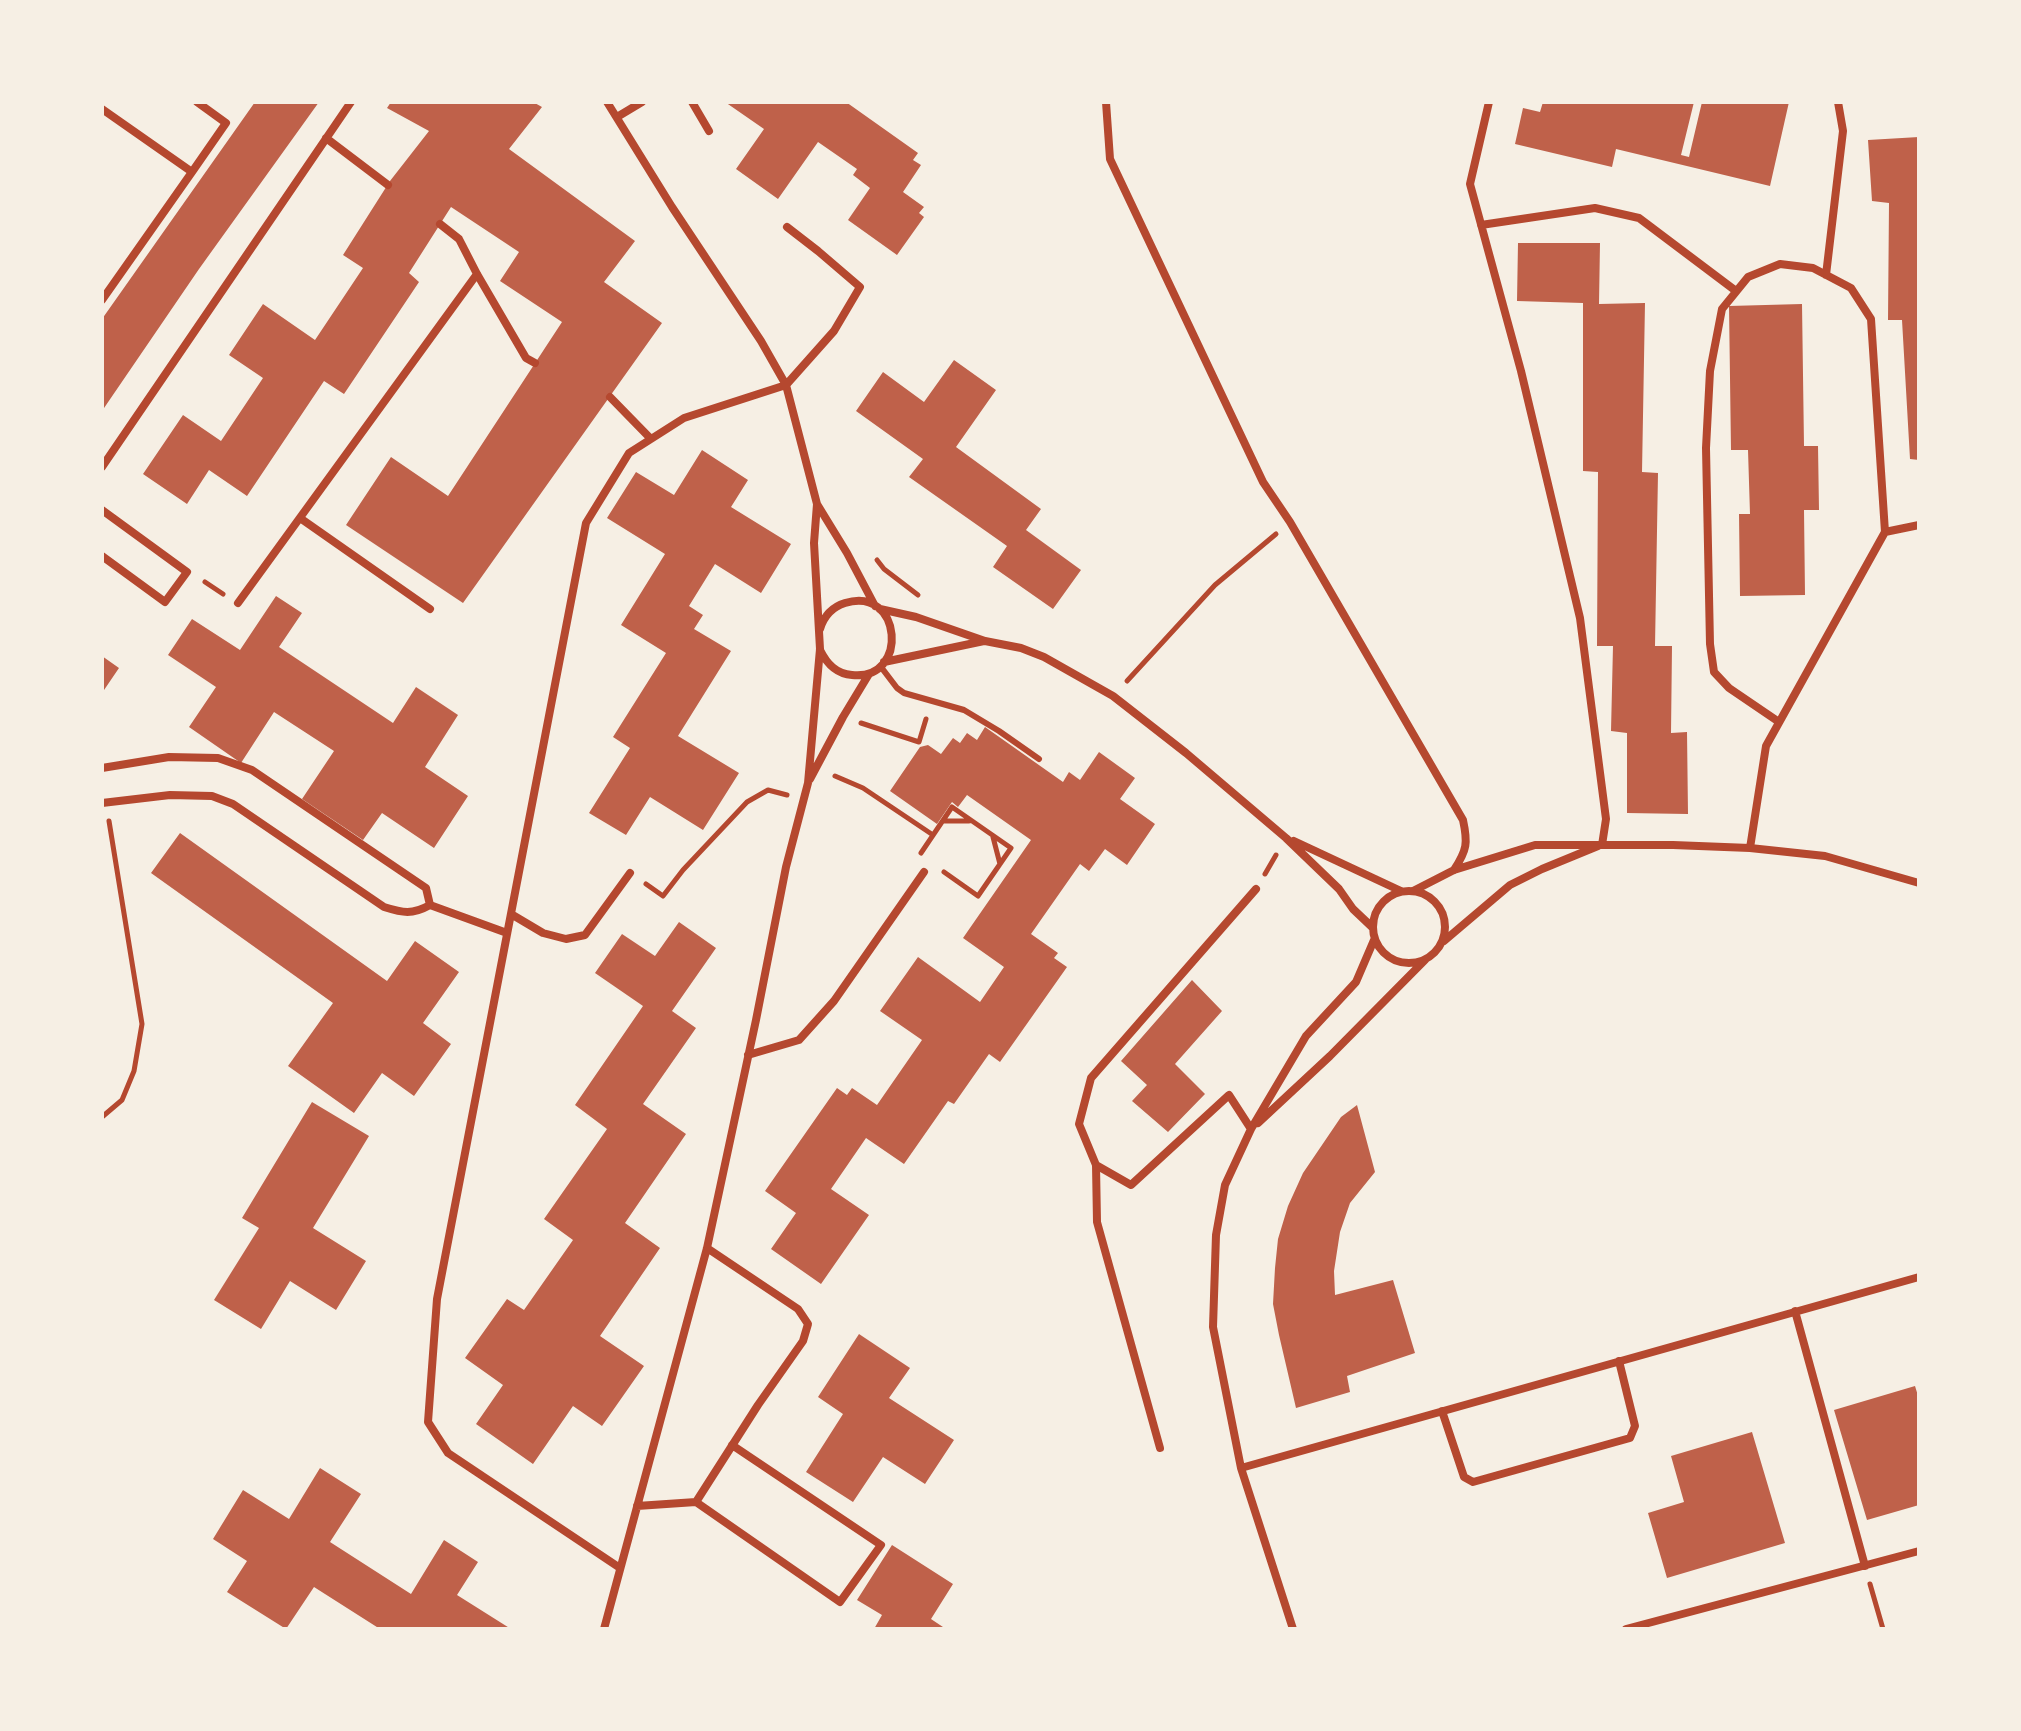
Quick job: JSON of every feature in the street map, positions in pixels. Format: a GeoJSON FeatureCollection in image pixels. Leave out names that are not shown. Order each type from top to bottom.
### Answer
{"type":"FeatureCollection","features":[{"type":"Feature","properties":{"kind":"street"},"geometry":{"type":"LineString","coordinates":[[106,102],[102,108],[192,172]]}},
{"type":"Feature","properties":{"kind":"street"},"geometry":{"type":"LineString","coordinates":[[102,300],[226,123],[197,102]]}},
{"type":"Feature","properties":{"kind":"street"},"geometry":{"type":"LineString","coordinates":[[102,467],[351,102]]}},
{"type":"Feature","properties":{"kind":"street"},"geometry":{"type":"LineString","coordinates":[[607,102],[786,385],[817,504],[877,608],[916,617],[985,641],[1021,648],[1044,657],[1113,696],[1286,838],[1339,889],[1353,909],[1372,927]]}},
{"type":"Feature","properties":{"kind":"street"},"geometry":{"type":"LineString","coordinates":[[617,117],[642,102]]}},
{"type":"Feature","properties":{"kind":"street"},"geometry":{"type":"LineString","coordinates":[[692,102],[709,131]]}},
{"type":"Feature","properties":{"kind":"street"},"geometry":{"type":"LineString","coordinates":[[1106,102],[1110,159],[1263,482],[1290,522],[1463,820],[1467,840],[1454,870]]}},
{"type":"Feature","properties":{"kind":"street"},"geometry":{"type":"LineString","coordinates":[[1489,102],[1470,184],[1521,371],[1580,618],[1606,819],[1602,845]]}},
{"type":"Feature","properties":{"kind":"street"},"geometry":{"type":"LineString","coordinates":[[1826,275],[1843,131],[1838,102]]}},
{"type":"Feature","properties":{"kind":"street"},"geometry":{"type":"LineString","coordinates":[[326,138],[388,185]]}},
{"type":"Feature","properties":{"kind":"street"},"geometry":{"type":"LineString","coordinates":[[1481,225],[1595,208],[1639,218],[1736,291]]}},
{"type":"Feature","properties":{"kind":"street"},"geometry":{"type":"LineString","coordinates":[[440,224],[459,239],[526,358],[535,363]]}},
{"type":"Feature","properties":{"kind":"street"},"geometry":{"type":"LineString","coordinates":[[620,1568],[448,1453],[428,1422],[437,1299],[586,523],[629,453],[684,418],[786,385],[834,331],[860,287],[787,227]]}},
{"type":"Feature","properties":{"kind":"street"},"geometry":{"type":"LineString","coordinates":[[1750,848],[1766,746],[1885,532],[1871,319],[1851,288],[1813,268],[1780,264],[1748,277],[1722,309],[1710,371],[1706,448],[1710,644],[1714,672],[1729,688],[1779,722]]}},
{"type":"Feature","properties":{"kind":"street"},"geometry":{"type":"LineString","coordinates":[[238,603],[477,274]]}},
{"type":"Feature","properties":{"kind":"street"},"geometry":{"type":"LineString","coordinates":[[610,397],[651,439]]}},
{"type":"Feature","properties":{"kind":"street"},"geometry":{"type":"LineString","coordinates":[[808,783],[820,649],[814,543],[817,504]]}},
{"type":"Feature","properties":{"kind":"street"},"geometry":{"type":"LineString","coordinates":[[102,510],[187,572],[165,602],[102,556]]}},
{"type":"Feature","properties":{"kind":"street"},"geometry":{"type":"LineString","coordinates":[[300,518],[430,609]]}},
{"type":"Feature","properties":{"kind":"street"},"geometry":{"type":"LineString","coordinates":[[1885,532],[1919,525]]}},
{"type":"Feature","properties":{"kind":"street"},"geometry":{"type":"LineString","coordinates":[[604,1629],[707,1248],[786,867],[803,800],[816,767],[869,674],[889,656],[893,644],[893,631],[888,619],[868,603],[854,601],[841,604],[829,612],[818,637]]}},
{"type":"Feature","properties":{"kind":"street"},"geometry":{"type":"LineString","coordinates":[[882,664],[985,641]]}},
{"type":"Feature","properties":{"kind":"street"},"geometry":{"type":"LineString","coordinates":[[820,649],[833,669],[857,676],[869,674]]}},
{"type":"Feature","properties":{"kind":"street"},"geometry":{"type":"LineString","coordinates":[[102,768],[169,757],[206,757],[252,770],[426,888],[430,905]]}},
{"type":"Feature","properties":{"kind":"street"},"geometry":{"type":"LineString","coordinates":[[104,803],[170,795],[212,796],[233,804],[384,907],[417,912],[430,905],[507,933]]}},
{"type":"Feature","properties":{"kind":"street"},"geometry":{"type":"LineString","coordinates":[[1286,838],[1401,891]]}},
{"type":"Feature","properties":{"kind":"street"},"geometry":{"type":"LineString","coordinates":[[1413,891],[1454,870],[1535,845],[1750,848],[1825,856],[1919,883]]}},
{"type":"Feature","properties":{"kind":"street"},"geometry":{"type":"LineString","coordinates":[[1251,1129],[1330,1056],[1442,943],[1510,885],[1602,845]]}},
{"type":"Feature","properties":{"kind":"street"},"geometry":{"type":"LineString","coordinates":[[748,1055],[799,1040],[834,1001],[924,872]]}},
{"type":"Feature","properties":{"kind":"street"},"geometry":{"type":"LineString","coordinates":[[511,914],[543,933],[566,939],[585,935],[630,873]]}},
{"type":"Feature","properties":{"kind":"street"},"geometry":{"type":"LineString","coordinates":[[1160,1448],[1097,1222],[1096,1165],[1079,1124],[1091,1078],[1256,889]]}},
{"type":"Feature","properties":{"kind":"street"},"geometry":{"type":"LineString","coordinates":[[1425,960],[1414,964],[1401,963],[1380,950],[1372,927],[1380,905],[1401,891],[1425,894],[1441,909],[1445,920],[1446,932],[1442,943]]}},
{"type":"Feature","properties":{"kind":"street"},"geometry":{"type":"LineString","coordinates":[[1293,1629],[1241,1468],[1213,1327],[1216,1235],[1225,1185],[1251,1129],[1306,1036],[1356,982],[1374,940]]}},
{"type":"Feature","properties":{"kind":"street"},"geometry":{"type":"LineString","coordinates":[[1096,1165],[1131,1185],[1229,1095],[1251,1129]]}},
{"type":"Feature","properties":{"kind":"street"},"geometry":{"type":"LineString","coordinates":[[696,1502],[803,1341],[808,1324],[798,1309],[707,1248]]}},
{"type":"Feature","properties":{"kind":"street"},"geometry":{"type":"LineString","coordinates":[[1241,1468],[1919,1277]]}},
{"type":"Feature","properties":{"kind":"street"},"geometry":{"type":"LineString","coordinates":[[1795,1311],[1865,1566]]}},
{"type":"Feature","properties":{"kind":"street"},"geometry":{"type":"LineString","coordinates":[[1442,1411],[1464,1477],[1473,1482],[1630,1438],[1635,1426],[1619,1361]]}},
{"type":"Feature","properties":{"kind":"street"},"geometry":{"type":"LineString","coordinates":[[637,1506],[696,1502],[840,1602],[881,1545],[732,1445]]}},
{"type":"Feature","properties":{"kind":"street"},"geometry":{"type":"LineString","coordinates":[[1626,1629],[1919,1551]]}},
{"type":"Feature","properties":{"kind":"lane"},"geometry":{"type":"LineString","coordinates":[[882,664],[897,688],[904,693],[964,710],[1039,759]]}},
{"type":"Feature","properties":{"kind":"path"},"geometry":{"type":"LineString","coordinates":[[1113,696],[1215,585],[1290,522]]}},
{"type":"Feature","properties":{"kind":"path"},"geometry":{"type":"LineString","coordinates":[[187,572],[238,603]]}},
{"type":"Feature","properties":{"kind":"path"},"geometry":{"type":"LineString","coordinates":[[816,767],[863,788],[933,835]]}},
{"type":"Feature","properties":{"kind":"path"},"geometry":{"type":"LineString","coordinates":[[630,873],[663,896],[683,870],[747,802],[768,790],[803,800]]}},
{"type":"Feature","properties":{"kind":"path"},"geometry":{"type":"LineString","coordinates":[[102,1117],[122,1100],[134,1071],[142,1024],[104,803]]}},
{"type":"Feature","properties":{"kind":"path"},"geometry":{"type":"LineString","coordinates":[[952,807],[1011,848],[978,896],[919,855],[933,835],[952,807]]}},
{"type":"Feature","properties":{"kind":"path"},"geometry":{"type":"LineString","coordinates":[[942,821],[971,821]]}},
{"type":"Feature","properties":{"kind":"path"},"geometry":{"type":"LineString","coordinates":[[993,836],[1000,864]]}},
{"type":"Feature","properties":{"kind":"path"},"geometry":{"type":"LineString","coordinates":[[1256,889],[1286,838]]}},
{"type":"Feature","properties":{"kind":"path"},"geometry":{"type":"LineString","coordinates":[[924,872],[931,863]]}},
{"type":"Feature","properties":{"kind":"path"},"geometry":{"type":"LineString","coordinates":[[1865,1566],[1883,1629]]}},
{"type":"Feature","properties":{"kind":"building"},"geometry":{"type":"Polygon","coordinates":[[[255,102],[319,102],[102,411],[102,319],[255,102]]]}},
{"type":"Feature","properties":{"kind":"building"},"geometry":{"type":"Polygon","coordinates":[[[391,102],[533,102],[542,107],[509,149],[635,241],[604,282],[662,323],[463,603],[346,525],[391,457],[448,496],[562,322],[500,281],[519,252],[451,207],[409,273],[419,282],[344,394],[324,381],[247,496],[209,470],[187,504],[143,474],[183,415],[221,441],[263,378],[229,355],[263,304],[315,340],[363,268],[343,255],[390,181],[429,131],[387,108],[391,102]]]}},
{"type":"Feature","properties":{"kind":"building"},"geometry":{"type":"Polygon","coordinates":[[[725,102],[846,102],[918,153],[913,160],[921,165],[903,192],[924,207],[919,213],[924,217],[897,255],[848,220],[870,188],[853,175],[857,169],[818,142],[778,199],[736,169],[764,129],[725,102]]]}},
{"type":"Feature","properties":{"kind":"building"},"geometry":{"type":"Polygon","coordinates":[[[1543,102],[1694,102],[1681,155],[1689,157],[1702,102],[1789,102],[1770,186],[1616,149],[1612,167],[1515,144],[1523,108],[1540,112],[1543,102]]]}},
{"type":"Feature","properties":{"kind":"building"},"geometry":{"type":"Polygon","coordinates":[[[1919,137],[1919,460],[1910,459],[1902,320],[1888,320],[1889,203],[1872,201],[1868,140],[1919,137]]]}},
{"type":"Feature","properties":{"kind":"building"},"geometry":{"type":"Polygon","coordinates":[[[1518,243],[1600,243],[1599,304],[1645,303],[1642,472],[1658,473],[1655,646],[1672,646],[1671,733],[1687,732],[1688,814],[1627,813],[1627,733],[1611,731],[1613,646],[1597,646],[1598,472],[1583,471],[1583,303],[1517,301],[1518,243]]]}},
{"type":"Feature","properties":{"kind":"building"},"geometry":{"type":"Polygon","coordinates":[[[1802,304],[1804,446],[1818,446],[1819,510],[1804,510],[1805,595],[1740,596],[1739,514],[1750,514],[1748,450],[1731,450],[1729,306],[1802,304]]]}},
{"type":"Feature","properties":{"kind":"building"},"geometry":{"type":"Polygon","coordinates":[[[954,360],[996,390],[956,447],[1041,509],[1026,530],[1081,570],[1053,609],[993,567],[1007,546],[909,477],[923,459],[856,411],[883,372],[924,402],[954,360]]]}},
{"type":"Feature","properties":{"kind":"building"},"geometry":{"type":"Polygon","coordinates":[[[702,450],[748,480],[731,507],[791,544],[761,593],[715,564],[689,606],[703,615],[694,629],[731,651],[678,736],[739,773],[703,830],[650,797],[626,835],[589,813],[630,748],[613,737],[666,653],[621,625],[665,554],[607,518],[636,472],[674,495],[702,450]]]}},
{"type":"Feature","properties":{"kind":"building"},"geometry":{"type":"Polygon","coordinates":[[[276,596],[302,613],[279,647],[393,723],[416,687],[458,715],[425,767],[468,796],[434,848],[382,813],[363,840],[302,799],[334,751],[274,712],[241,763],[189,727],[216,687],[168,655],[192,619],[240,650],[276,596]]]}},
{"type":"Feature","properties":{"kind":"building"},"geometry":{"type":"Polygon","coordinates":[[[102,656],[119,668],[102,693],[102,656]]]}},
{"type":"Feature","properties":{"kind":"building"},"geometry":{"type":"Polygon","coordinates":[[[985,727],[1063,782],[1069,772],[1080,780],[1099,752],[1135,778],[1120,799],[1155,824],[1127,865],[1105,849],[1089,871],[1080,864],[1031,934],[1058,953],[1054,958],[1067,967],[1000,1062],[989,1054],[954,1104],[948,1101],[904,1164],[866,1138],[831,1189],[869,1215],[821,1284],[771,1249],[796,1213],[765,1191],[837,1088],[847,1095],[852,1088],[877,1105],[922,1040],[880,1011],[918,957],[980,1002],[1004,967],[963,938],[1031,840],[967,795],[958,807],[952,802],[937,824],[890,791],[920,747],[928,745],[941,754],[953,738],[960,743],[967,733],[977,740],[985,727]]]}},
{"type":"Feature","properties":{"kind":"building"},"geometry":{"type":"Polygon","coordinates":[[[180,833],[387,981],[415,941],[459,972],[423,1023],[451,1044],[414,1096],[382,1073],[354,1113],[288,1066],[333,1003],[151,873],[180,833]]]}},
{"type":"Feature","properties":{"kind":"building"},"geometry":{"type":"Polygon","coordinates":[[[679,922],[716,948],[672,1011],[696,1028],[643,1104],[686,1134],[625,1223],[660,1248],[600,1336],[644,1366],[602,1426],[573,1406],[533,1464],[476,1424],[503,1385],[465,1358],[507,1299],[524,1310],[573,1240],[544,1219],[607,1129],[575,1105],[643,1006],[595,973],[622,934],[655,956],[679,922]]]}},
{"type":"Feature","properties":{"kind":"building"},"geometry":{"type":"Polygon","coordinates":[[[1192,980],[1222,1011],[1175,1064],[1205,1094],[1168,1132],[1132,1101],[1147,1085],[1121,1061],[1192,980]]]}},
{"type":"Feature","properties":{"kind":"building"},"geometry":{"type":"Polygon","coordinates":[[[312,1102],[369,1136],[313,1228],[366,1261],[336,1310],[290,1281],[261,1329],[214,1300],[259,1228],[242,1218],[312,1102]]]}},
{"type":"Feature","properties":{"kind":"building"},"geometry":{"type":"Polygon","coordinates":[[[1357,1105],[1375,1172],[1350,1203],[1340,1232],[1334,1271],[1335,1295],[1393,1280],[1415,1353],[1347,1376],[1350,1392],[1296,1408],[1273,1304],[1278,1239],[1303,1173],[1341,1117],[1357,1105]]]}},
{"type":"Feature","properties":{"kind":"building"},"geometry":{"type":"Polygon","coordinates":[[[859,1334],[910,1368],[889,1398],[954,1440],[925,1484],[883,1457],[853,1502],[806,1472],[843,1414],[818,1397],[859,1334]]]}},
{"type":"Feature","properties":{"kind":"building"},"geometry":{"type":"Polygon","coordinates":[[[1915,1386],[1919,1399],[1919,1505],[1867,1520],[1834,1410],[1915,1386]]]}},
{"type":"Feature","properties":{"kind":"building"},"geometry":{"type":"Polygon","coordinates":[[[1752,1432],[1785,1543],[1667,1578],[1648,1513],[1684,1502],[1671,1456],[1752,1432]]]}},
{"type":"Feature","properties":{"kind":"building"},"geometry":{"type":"Polygon","coordinates":[[[320,1468],[361,1494],[330,1542],[411,1594],[444,1540],[478,1562],[457,1595],[511,1629],[380,1629],[314,1587],[286,1629],[227,1592],[247,1561],[213,1539],[243,1490],[289,1519],[320,1468]]]}},
{"type":"Feature","properties":{"kind":"building"},"geometry":{"type":"Polygon","coordinates":[[[892,1545],[953,1584],[931,1619],[946,1629],[874,1629],[882,1615],[857,1600],[892,1545]]]}}]}
